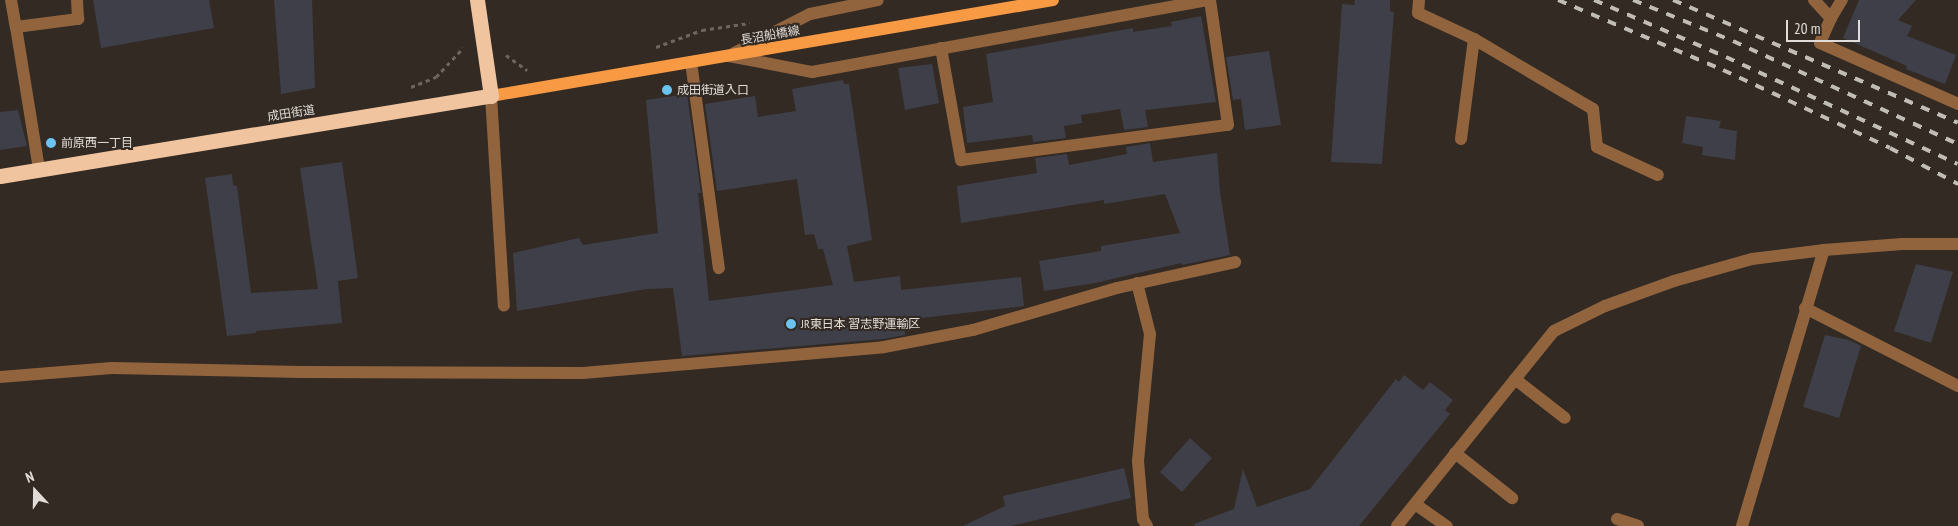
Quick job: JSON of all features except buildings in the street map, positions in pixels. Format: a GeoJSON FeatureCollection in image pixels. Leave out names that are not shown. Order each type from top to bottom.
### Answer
{"type":"FeatureCollection","features":[{"type":"Feature","properties":{"kind":"highway"},"geometry":{"type":"LineString","coordinates":[[477,0],[491,96]]}},
{"type":"Feature","properties":{"kind":"highway","name":"成田街道"},"geometry":{"type":"LineString","coordinates":[[0,176],[491,96]]}},
{"type":"Feature","properties":{"kind":"main road","name":"長沼船橋線"},"geometry":{"type":"LineString","coordinates":[[491,96],[1053,0]]}},
{"type":"Feature","properties":{"kind":"street"},"geometry":{"type":"LineString","coordinates":[[11,0],[39,169]]}},
{"type":"Feature","properties":{"kind":"street"},"geometry":{"type":"LineString","coordinates":[[16,27],[78,19],[77,0]]}},
{"type":"Feature","properties":{"kind":"street"},"geometry":{"type":"LineString","coordinates":[[730,56],[810,14],[878,0]]}},
{"type":"Feature","properties":{"kind":"street"},"geometry":{"type":"LineString","coordinates":[[730,56],[812,72],[941,48],[1208,0],[1228,125],[961,160],[941,48]]}},
{"type":"Feature","properties":{"kind":"street"},"geometry":{"type":"LineString","coordinates":[[1419,0],[1418,13],[1474,39],[1593,110],[1597,147],[1658,175]]}},
{"type":"Feature","properties":{"kind":"street"},"geometry":{"type":"LineString","coordinates":[[1814,0],[1830,18]]}},
{"type":"Feature","properties":{"kind":"street"},"geometry":{"type":"LineString","coordinates":[[1842,0],[1830,18],[1820,43],[1958,104]]}},
{"type":"Feature","properties":{"kind":"street"},"geometry":{"type":"LineString","coordinates":[[1461,139],[1474,39]]}},
{"type":"Feature","properties":{"kind":"street"},"geometry":{"type":"LineString","coordinates":[[691,62],[719,268]]}},
{"type":"Feature","properties":{"kind":"street"},"geometry":{"type":"LineString","coordinates":[[491,96],[504,306]]}},
{"type":"Feature","properties":{"kind":"street"},"geometry":{"type":"LineString","coordinates":[[1397,526],[1554,331],[1605,306],[1674,281],[1752,259],[1824,250],[1902,244],[1958,244]]}},
{"type":"Feature","properties":{"kind":"street"},"geometry":{"type":"LineString","coordinates":[[1742,526],[1805,308],[1824,250]]}},
{"type":"Feature","properties":{"kind":"street"},"geometry":{"type":"LineString","coordinates":[[0,376],[112,368],[311,372],[583,373],[884,347],[973,330],[1137,283],[1236,262]]}},
{"type":"Feature","properties":{"kind":"street"},"geometry":{"type":"LineString","coordinates":[[1137,283],[1150,334],[1138,461],[1143,519],[1147,526]]}},
{"type":"Feature","properties":{"kind":"street"},"geometry":{"type":"LineString","coordinates":[[1805,308],[1958,386]]}},
{"type":"Feature","properties":{"kind":"street"},"geometry":{"type":"LineString","coordinates":[[1515,379],[1565,418]]}},
{"type":"Feature","properties":{"kind":"street"},"geometry":{"type":"LineString","coordinates":[[1456,453],[1512,498]]}},
{"type":"Feature","properties":{"kind":"street"},"geometry":{"type":"LineString","coordinates":[[1415,504],[1447,526]]}},
{"type":"Feature","properties":{"kind":"street"},"geometry":{"type":"LineString","coordinates":[[1617,519],[1638,526]]}},
{"type":"Feature","properties":{"kind":"path"},"geometry":{"type":"LineString","coordinates":[[649,48],[702,30],[751,22]]}},
{"type":"Feature","properties":{"kind":"path"},"geometry":{"type":"LineString","coordinates":[[402,90],[436,77],[461,51],[464,45]]}},
{"type":"Feature","properties":{"kind":"path"},"geometry":{"type":"LineString","coordinates":[[504,53],[526,70],[536,69]]}},
{"type":"Feature","properties":{"kind":"railway"},"geometry":{"type":"LineString","coordinates":[[1558,0],[1723,70],[1890,148],[1958,184]]}},
{"type":"Feature","properties":{"kind":"railway"},"geometry":{"type":"LineString","coordinates":[[1594,0],[1726,57],[1958,164]]}},
{"type":"Feature","properties":{"kind":"railway"},"geometry":{"type":"LineString","coordinates":[[1633,0],[1733,41],[1958,144]]}},
{"type":"Feature","properties":{"kind":"railway"},"geometry":{"type":"LineString","coordinates":[[1673,0],[1958,123]]}},
{"type":"Feature","properties":{"kind":"place","name":"成田街道入口"},"geometry":{"type":"Point","coordinates":[667,90]}},
{"type":"Feature","properties":{"kind":"place","name":"前原西一丁目"},"geometry":{"type":"Point","coordinates":[51,143]}},
{"type":"Feature","properties":{"kind":"place","name":"JR東日本 習志野運輸区"},"geometry":{"type":"Point","coordinates":[791,324]}}]}
